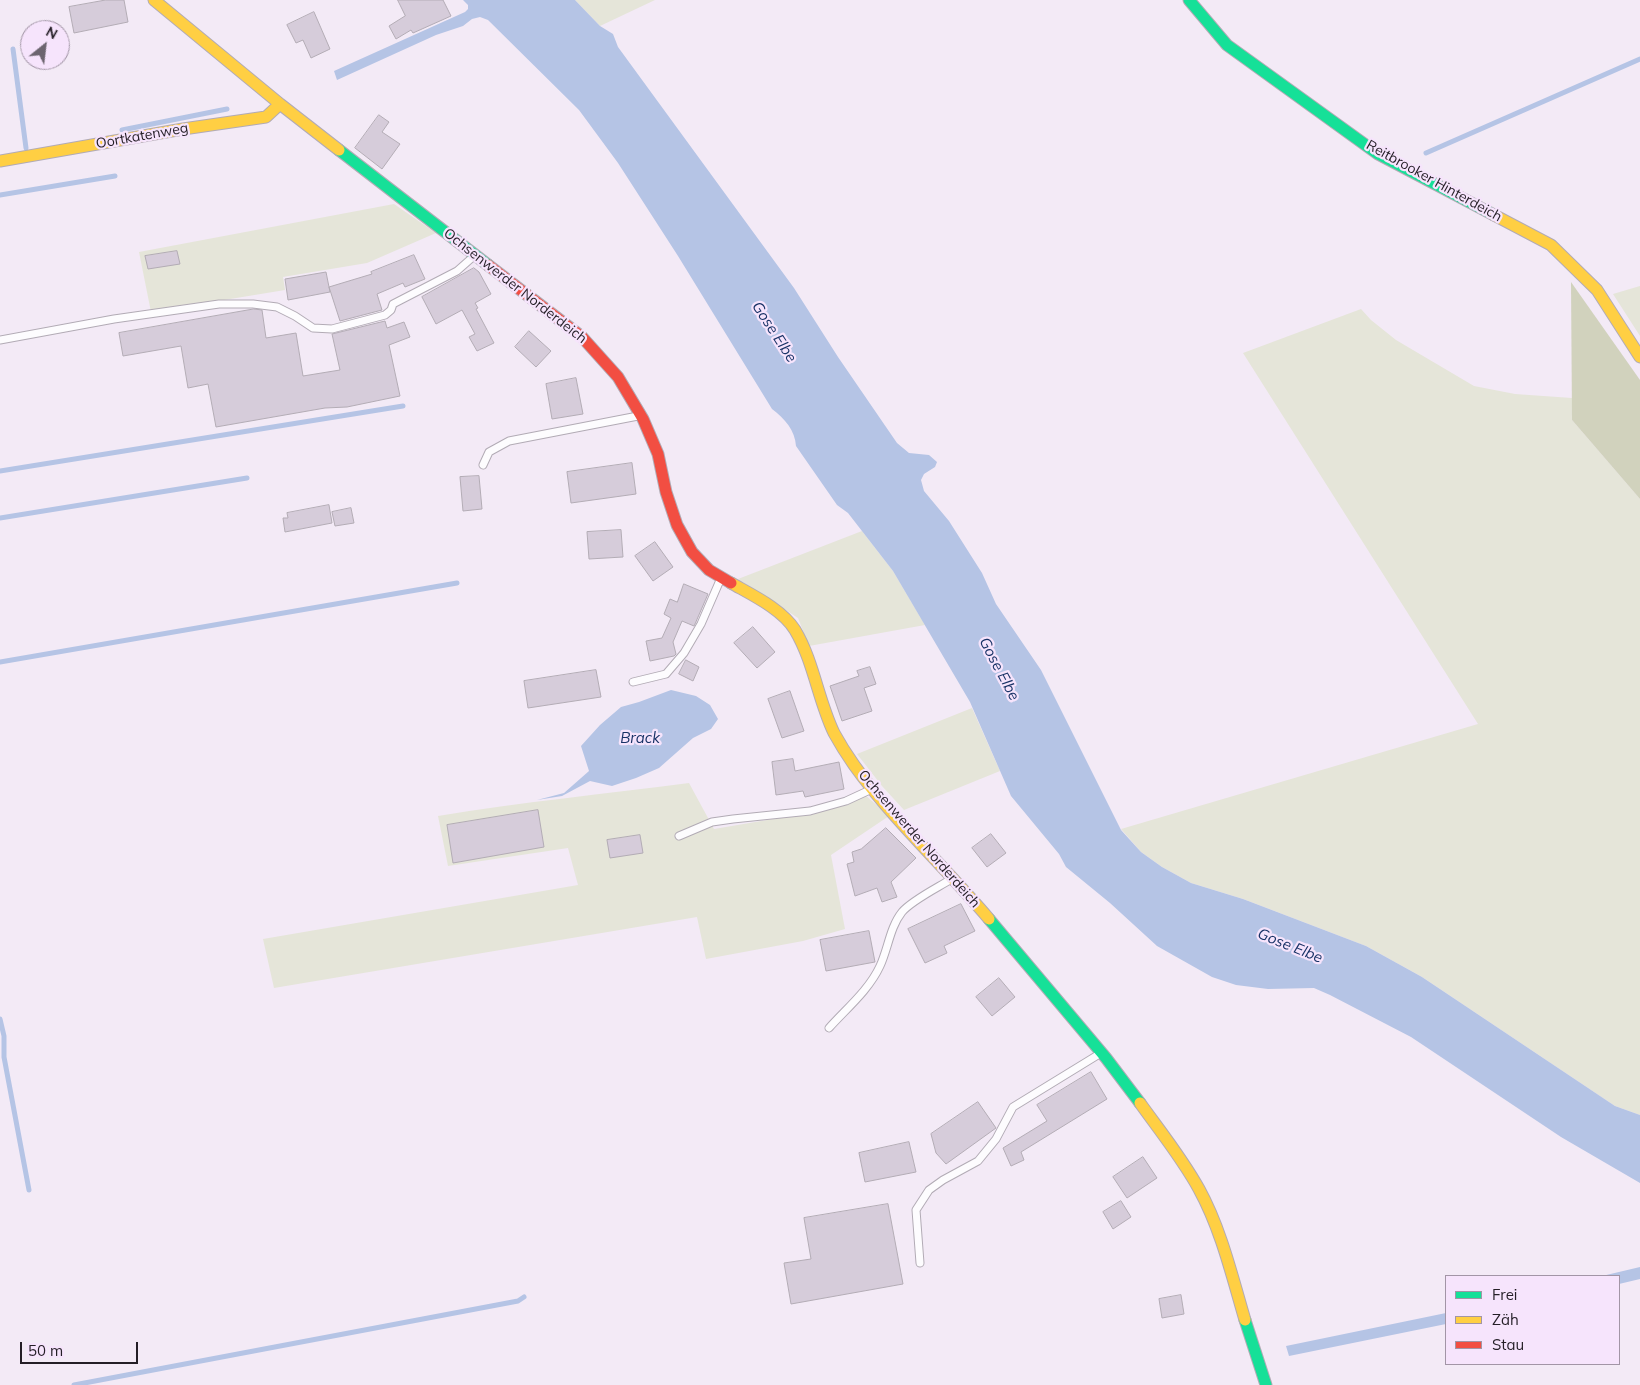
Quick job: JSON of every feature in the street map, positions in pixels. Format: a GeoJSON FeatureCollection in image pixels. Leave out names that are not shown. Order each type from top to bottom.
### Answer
{"type":"FeatureCollection","features":[{"type":"Feature","properties":{"kind":"street","name":"Ochsenwerder Norderdeich"},"geometry":{"type":"LineString","coordinates":[[154,0],[280,104],[582,337],[618,377],[641,415],[658,454],[666,492],[677,524],[692,552],[709,570],[770,605],[794,629],[808,659],[834,732],[853,763],[872,788],[954,877],[1102,1053],[1175,1150],[1199,1189],[1216,1226],[1266,1385]]}},
{"type":"Feature","properties":{"kind":"street","name":"Reitbrooker Hinterdeich"},"geometry":{"type":"LineString","coordinates":[[1188,0],[1227,45],[1378,154],[1551,245],[1597,290],[1640,357]]}},
{"type":"Feature","properties":{"kind":"street","name":"Oortkatenweg"},"geometry":{"type":"LineString","coordinates":[[0,161],[183,129],[266,117],[280,104]]}},
{"type":"Feature","properties":{"kind":"lane"},"geometry":{"type":"LineString","coordinates":[[0,340],[114,319],[218,304],[253,304],[277,307],[313,328],[332,329],[385,315],[391,310],[393,304],[457,271],[477,255]]}},
{"type":"Feature","properties":{"kind":"lane"},"geometry":{"type":"LineString","coordinates":[[483,465],[490,452],[509,441],[641,415]]}},
{"type":"Feature","properties":{"kind":"lane"},"geometry":{"type":"LineString","coordinates":[[633,682],[666,674],[684,653],[702,624],[722,578]]}},
{"type":"Feature","properties":{"kind":"lane"},"geometry":{"type":"LineString","coordinates":[[679,836],[712,822],[810,811],[846,801],[872,788]]}},
{"type":"Feature","properties":{"kind":"lane"},"geometry":{"type":"LineString","coordinates":[[829,1028],[864,989],[880,967],[894,928],[902,913],[917,900],[954,877]]}},
{"type":"Feature","properties":{"kind":"lane"},"geometry":{"type":"LineString","coordinates":[[920,1263],[916,1210],[929,1190],[978,1160],[996,1139],[1013,1107],[1102,1053]]}},
{"type":"Feature","properties":{"kind":"shaded area"},"geometry":{"type":"Polygon","coordinates":[[[575,0],[655,0],[600,26],[575,0]]]}},
{"type":"Feature","properties":{"kind":"shaded area"},"geometry":{"type":"Polygon","coordinates":[[[394,204],[436,233],[367,263],[283,277],[285,290],[151,312],[139,252],[394,204]]]}},
{"type":"Feature","properties":{"kind":"shaded area"},"geometry":{"type":"Polygon","coordinates":[[[1640,286],[1640,336],[1613,294],[1640,286]]]}},
{"type":"Feature","properties":{"kind":"shaded area"},"geometry":{"type":"Polygon","coordinates":[[[1361,309],[1371,320],[1396,340],[1474,386],[1515,394],[1572,398],[1572,420],[1640,499],[1640,1115],[1615,1106],[1422,977],[1366,946],[1243,899],[1191,883],[1162,867],[1141,852],[1121,829],[1478,724],[1243,353],[1361,309]]]}},
{"type":"Feature","properties":{"kind":"shaded area"},"geometry":{"type":"Polygon","coordinates":[[[862,531],[893,571],[925,625],[809,646],[798,618],[738,579],[862,531]]]}},
{"type":"Feature","properties":{"kind":"shaded area"},"geometry":{"type":"Polygon","coordinates":[[[972,708],[1000,771],[904,810],[857,754],[972,708]]]}},
{"type":"Feature","properties":{"kind":"shaded area"},"geometry":{"type":"Polygon","coordinates":[[[689,783],[714,829],[773,819],[864,794],[889,816],[831,855],[845,929],[803,941],[706,959],[697,917],[274,988],[263,939],[578,885],[568,848],[448,866],[438,816],[532,802],[689,783]]]}},
{"type":"Feature","properties":{"kind":"green space"},"geometry":{"type":"Polygon","coordinates":[[[1571,282],[1640,380],[1640,499],[1572,420],[1571,282]]]}},
{"type":"Feature","properties":{"kind":"water","name":"Gose Elbe"},"geometry":{"type":"Polygon","coordinates":[[[463,0],[575,0],[600,26],[613,34],[618,47],[794,288],[838,357],[897,443],[909,453],[929,455],[937,462],[935,467],[924,474],[921,480],[924,491],[949,521],[982,573],[996,604],[1041,670],[1121,830],[1141,852],[1162,867],[1191,883],[1243,899],[1366,946],[1422,977],[1615,1106],[1640,1115],[1640,1183],[1561,1137],[1411,1037],[1330,995],[1314,988],[1268,989],[1236,985],[1212,977],[1157,946],[1110,903],[1066,867],[1059,854],[1011,796],[970,702],[893,571],[848,513],[837,505],[796,446],[794,435],[789,425],[772,409],[678,256],[618,163],[579,110],[488,20],[480,17],[337,80],[334,71],[465,12],[468,9],[468,5],[463,0]]]}},
{"type":"Feature","properties":{"kind":"water","name":"Brack"},"geometry":{"type":"Polygon","coordinates":[[[671,690],[696,696],[710,705],[718,719],[711,729],[693,738],[659,768],[636,778],[612,786],[590,781],[562,796],[537,800],[564,793],[589,771],[581,746],[600,725],[621,707],[671,690]]]}},
{"type":"Feature","properties":{"kind":"water"},"geometry":{"type":"Polygon","coordinates":[[[1640,1267],[1640,1279],[1620,1284],[1620,1275],[1606,1275],[1640,1267]]]}},
{"type":"Feature","properties":{"kind":"water"},"geometry":{"type":"Polygon","coordinates":[[[1445,1313],[1445,1324],[1289,1356],[1286,1346],[1445,1313]]]}},
{"type":"Feature","properties":{"kind":"building"},"geometry":{"type":"Polygon","coordinates":[[[106,0],[124,0],[128,22],[74,33],[69,7],[106,0]]]}},
{"type":"Feature","properties":{"kind":"building"},"geometry":{"type":"Polygon","coordinates":[[[398,0],[443,0],[451,16],[413,33],[411,30],[396,39],[389,26],[405,16],[398,0]]]}},
{"type":"Feature","properties":{"kind":"building"},"geometry":{"type":"Polygon","coordinates":[[[314,12],[330,49],[311,58],[303,40],[296,43],[287,25],[314,12]]]}},
{"type":"Feature","properties":{"kind":"building"},"geometry":{"type":"Polygon","coordinates":[[[379,115],[389,122],[382,132],[400,144],[382,169],[355,148],[379,115]]]}},
{"type":"Feature","properties":{"kind":"building"},"geometry":{"type":"Polygon","coordinates":[[[177,251],[180,264],[148,269],[145,256],[177,251]]]}},
{"type":"Feature","properties":{"kind":"building"},"geometry":{"type":"Polygon","coordinates":[[[414,255],[425,279],[405,287],[403,283],[377,294],[382,310],[340,321],[329,287],[372,274],[371,272],[414,255]]]}},
{"type":"Feature","properties":{"kind":"building"},"geometry":{"type":"Polygon","coordinates":[[[474,268],[479,272],[491,294],[475,303],[478,308],[476,309],[494,343],[477,351],[469,337],[475,334],[462,310],[436,324],[422,297],[474,268]]]}},
{"type":"Feature","properties":{"kind":"building"},"geometry":{"type":"Polygon","coordinates":[[[326,272],[330,292],[288,300],[285,279],[326,272]]]}},
{"type":"Feature","properties":{"kind":"building"},"geometry":{"type":"Polygon","coordinates":[[[254,309],[262,310],[266,338],[296,333],[303,376],[340,370],[332,334],[385,321],[387,328],[404,322],[410,337],[389,345],[400,396],[347,407],[325,408],[216,427],[208,384],[188,388],[181,346],[123,356],[119,333],[254,309]]]}},
{"type":"Feature","properties":{"kind":"building"},"geometry":{"type":"Polygon","coordinates":[[[529,331],[551,351],[536,367],[515,347],[529,331]]]}},
{"type":"Feature","properties":{"kind":"building"},"geometry":{"type":"Polygon","coordinates":[[[576,378],[583,414],[552,419],[546,384],[576,378]]]}},
{"type":"Feature","properties":{"kind":"building"},"geometry":{"type":"Polygon","coordinates":[[[632,463],[636,494],[571,503],[567,472],[632,463]]]}},
{"type":"Feature","properties":{"kind":"building"},"geometry":{"type":"Polygon","coordinates":[[[479,476],[482,509],[463,511],[460,477],[479,476]]]}},
{"type":"Feature","properties":{"kind":"building"},"geometry":{"type":"Polygon","coordinates":[[[329,505],[332,523],[285,532],[283,518],[288,518],[287,513],[329,505]]]}},
{"type":"Feature","properties":{"kind":"building"},"geometry":{"type":"Polygon","coordinates":[[[351,508],[354,523],[335,526],[332,512],[351,508]]]}},
{"type":"Feature","properties":{"kind":"building"},"geometry":{"type":"Polygon","coordinates":[[[621,530],[623,557],[589,559],[587,532],[621,530]]]}},
{"type":"Feature","properties":{"kind":"building"},"geometry":{"type":"Polygon","coordinates":[[[655,542],[673,567],[653,581],[635,556],[655,542]]]}},
{"type":"Feature","properties":{"kind":"building"},"geometry":{"type":"Polygon","coordinates":[[[684,584],[708,594],[695,624],[694,626],[682,621],[673,642],[676,654],[674,656],[650,661],[646,641],[662,638],[671,618],[664,614],[670,599],[677,602],[684,584]]]}},
{"type":"Feature","properties":{"kind":"building"},"geometry":{"type":"Polygon","coordinates":[[[753,627],[775,652],[757,668],[734,643],[753,627]]]}},
{"type":"Feature","properties":{"kind":"building"},"geometry":{"type":"Polygon","coordinates":[[[686,660],[699,667],[693,681],[679,674],[686,660]]]}},
{"type":"Feature","properties":{"kind":"building"},"geometry":{"type":"Polygon","coordinates":[[[870,667],[876,684],[864,688],[872,711],[842,721],[830,686],[859,676],[857,671],[870,667]]]}},
{"type":"Feature","properties":{"kind":"building"},"geometry":{"type":"Polygon","coordinates":[[[596,670],[601,697],[528,708],[524,681],[596,670]]]}},
{"type":"Feature","properties":{"kind":"building"},"geometry":{"type":"Polygon","coordinates":[[[790,691],[804,731],[782,738],[768,699],[790,691]]]}},
{"type":"Feature","properties":{"kind":"building"},"geometry":{"type":"Polygon","coordinates":[[[793,759],[795,771],[839,762],[844,789],[805,797],[803,791],[776,795],[772,762],[793,759]]]}},
{"type":"Feature","properties":{"kind":"building"},"geometry":{"type":"Polygon","coordinates":[[[538,810],[544,847],[453,863],[447,825],[538,810]]]}},
{"type":"Feature","properties":{"kind":"building"},"geometry":{"type":"Polygon","coordinates":[[[886,828],[916,858],[891,882],[897,897],[882,902],[877,888],[855,896],[847,864],[854,862],[852,852],[861,849],[886,828]]]}},
{"type":"Feature","properties":{"kind":"building"},"geometry":{"type":"Polygon","coordinates":[[[991,834],[1006,853],[987,867],[972,848],[991,834]]]}},
{"type":"Feature","properties":{"kind":"building"},"geometry":{"type":"Polygon","coordinates":[[[640,835],[643,853],[610,858],[607,840],[640,835]]]}},
{"type":"Feature","properties":{"kind":"building"},"geometry":{"type":"Polygon","coordinates":[[[961,904],[975,931],[944,946],[947,953],[925,963],[908,929],[961,904]]]}},
{"type":"Feature","properties":{"kind":"building"},"geometry":{"type":"Polygon","coordinates":[[[869,931],[875,962],[826,971],[820,940],[869,931]]]}},
{"type":"Feature","properties":{"kind":"building"},"geometry":{"type":"Polygon","coordinates":[[[999,978],[1015,997],[992,1016],[976,997],[999,978]]]}},
{"type":"Feature","properties":{"kind":"building"},"geometry":{"type":"Polygon","coordinates":[[[1091,1072],[1107,1099],[1021,1152],[1024,1160],[1011,1166],[1003,1148],[1047,1121],[1037,1105],[1091,1072]]]}},
{"type":"Feature","properties":{"kind":"building"},"geometry":{"type":"Polygon","coordinates":[[[978,1102],[996,1128],[946,1164],[936,1153],[931,1134],[978,1102]]]}},
{"type":"Feature","properties":{"kind":"building"},"geometry":{"type":"Polygon","coordinates":[[[909,1142],[916,1172],[865,1182],[859,1153],[909,1142]]]}},
{"type":"Feature","properties":{"kind":"building"},"geometry":{"type":"Polygon","coordinates":[[[1143,1157],[1157,1178],[1127,1198],[1113,1177],[1143,1157]]]}},
{"type":"Feature","properties":{"kind":"building"},"geometry":{"type":"Polygon","coordinates":[[[1121,1201],[1131,1217],[1113,1229],[1103,1212],[1121,1201]]]}},
{"type":"Feature","properties":{"kind":"building"},"geometry":{"type":"Polygon","coordinates":[[[888,1204],[903,1284],[791,1304],[784,1263],[811,1259],[804,1218],[888,1204]]]}},
{"type":"Feature","properties":{"kind":"building"},"geometry":{"type":"Polygon","coordinates":[[[1181,1295],[1184,1314],[1162,1318],[1159,1299],[1181,1295]]]}},
{"type":"Feature","properties":{"kind":"waterway"},"geometry":{"type":"LineString","coordinates":[[13,49],[26,148]]}},
{"type":"Feature","properties":{"kind":"waterway"},"geometry":{"type":"LineString","coordinates":[[1426,153],[1640,59]]}},
{"type":"Feature","properties":{"kind":"waterway"},"geometry":{"type":"LineString","coordinates":[[122,130],[227,109]]}},
{"type":"Feature","properties":{"kind":"waterway"},"geometry":{"type":"LineString","coordinates":[[0,195],[115,176]]}},
{"type":"Feature","properties":{"kind":"waterway"},"geometry":{"type":"LineString","coordinates":[[0,471],[403,406]]}},
{"type":"Feature","properties":{"kind":"waterway"},"geometry":{"type":"LineString","coordinates":[[0,518],[247,478]]}},
{"type":"Feature","properties":{"kind":"waterway"},"geometry":{"type":"LineString","coordinates":[[0,662],[457,583]]}},
{"type":"Feature","properties":{"kind":"waterway"},"geometry":{"type":"LineString","coordinates":[[0,1019],[4,1036],[4,1057],[29,1190]]}},
{"type":"Feature","properties":{"kind":"waterway"},"geometry":{"type":"LineString","coordinates":[[74,1385],[518,1301],[524,1297]]}},
{"type":"Feature","properties":{"kind":"traffic: fast"},"geometry":{"type":"LineString","coordinates":[[1189,0],[1227,45],[1378,154],[1494,215]]}},
{"type":"Feature","properties":{"kind":"traffic: fast"},"geometry":{"type":"LineString","coordinates":[[339,150],[488,265]]}},
{"type":"Feature","properties":{"kind":"traffic: fast"},"geometry":{"type":"LineString","coordinates":[[989,919],[1106,1058],[1140,1103]]}},
{"type":"Feature","properties":{"kind":"traffic: fast"},"geometry":{"type":"LineString","coordinates":[[1245,1320],[1266,1385]]}},
{"type":"Feature","properties":{"kind":"traffic: slow"},"geometry":{"type":"LineString","coordinates":[[154,0],[339,150]]}},
{"type":"Feature","properties":{"kind":"traffic: slow"},"geometry":{"type":"LineString","coordinates":[[0,161],[183,129],[266,117],[280,104]]}},
{"type":"Feature","properties":{"kind":"traffic: slow"},"geometry":{"type":"LineString","coordinates":[[1494,215],[1551,245],[1597,290],[1640,357]]}},
{"type":"Feature","properties":{"kind":"traffic: slow"},"geometry":{"type":"LineString","coordinates":[[731,583],[775,609],[789,622],[807,655],[834,733],[849,757],[869,786],[989,919]]}},
{"type":"Feature","properties":{"kind":"traffic: slow"},"geometry":{"type":"LineString","coordinates":[[1140,1103],[1185,1166],[1207,1204],[1225,1253],[1245,1320]]}},
{"type":"Feature","properties":{"kind":"traffic: jam"},"geometry":{"type":"LineString","coordinates":[[488,265],[582,337],[618,377],[643,419],[658,454],[666,492],[677,525],[692,552],[709,570],[731,583]]}}]}
